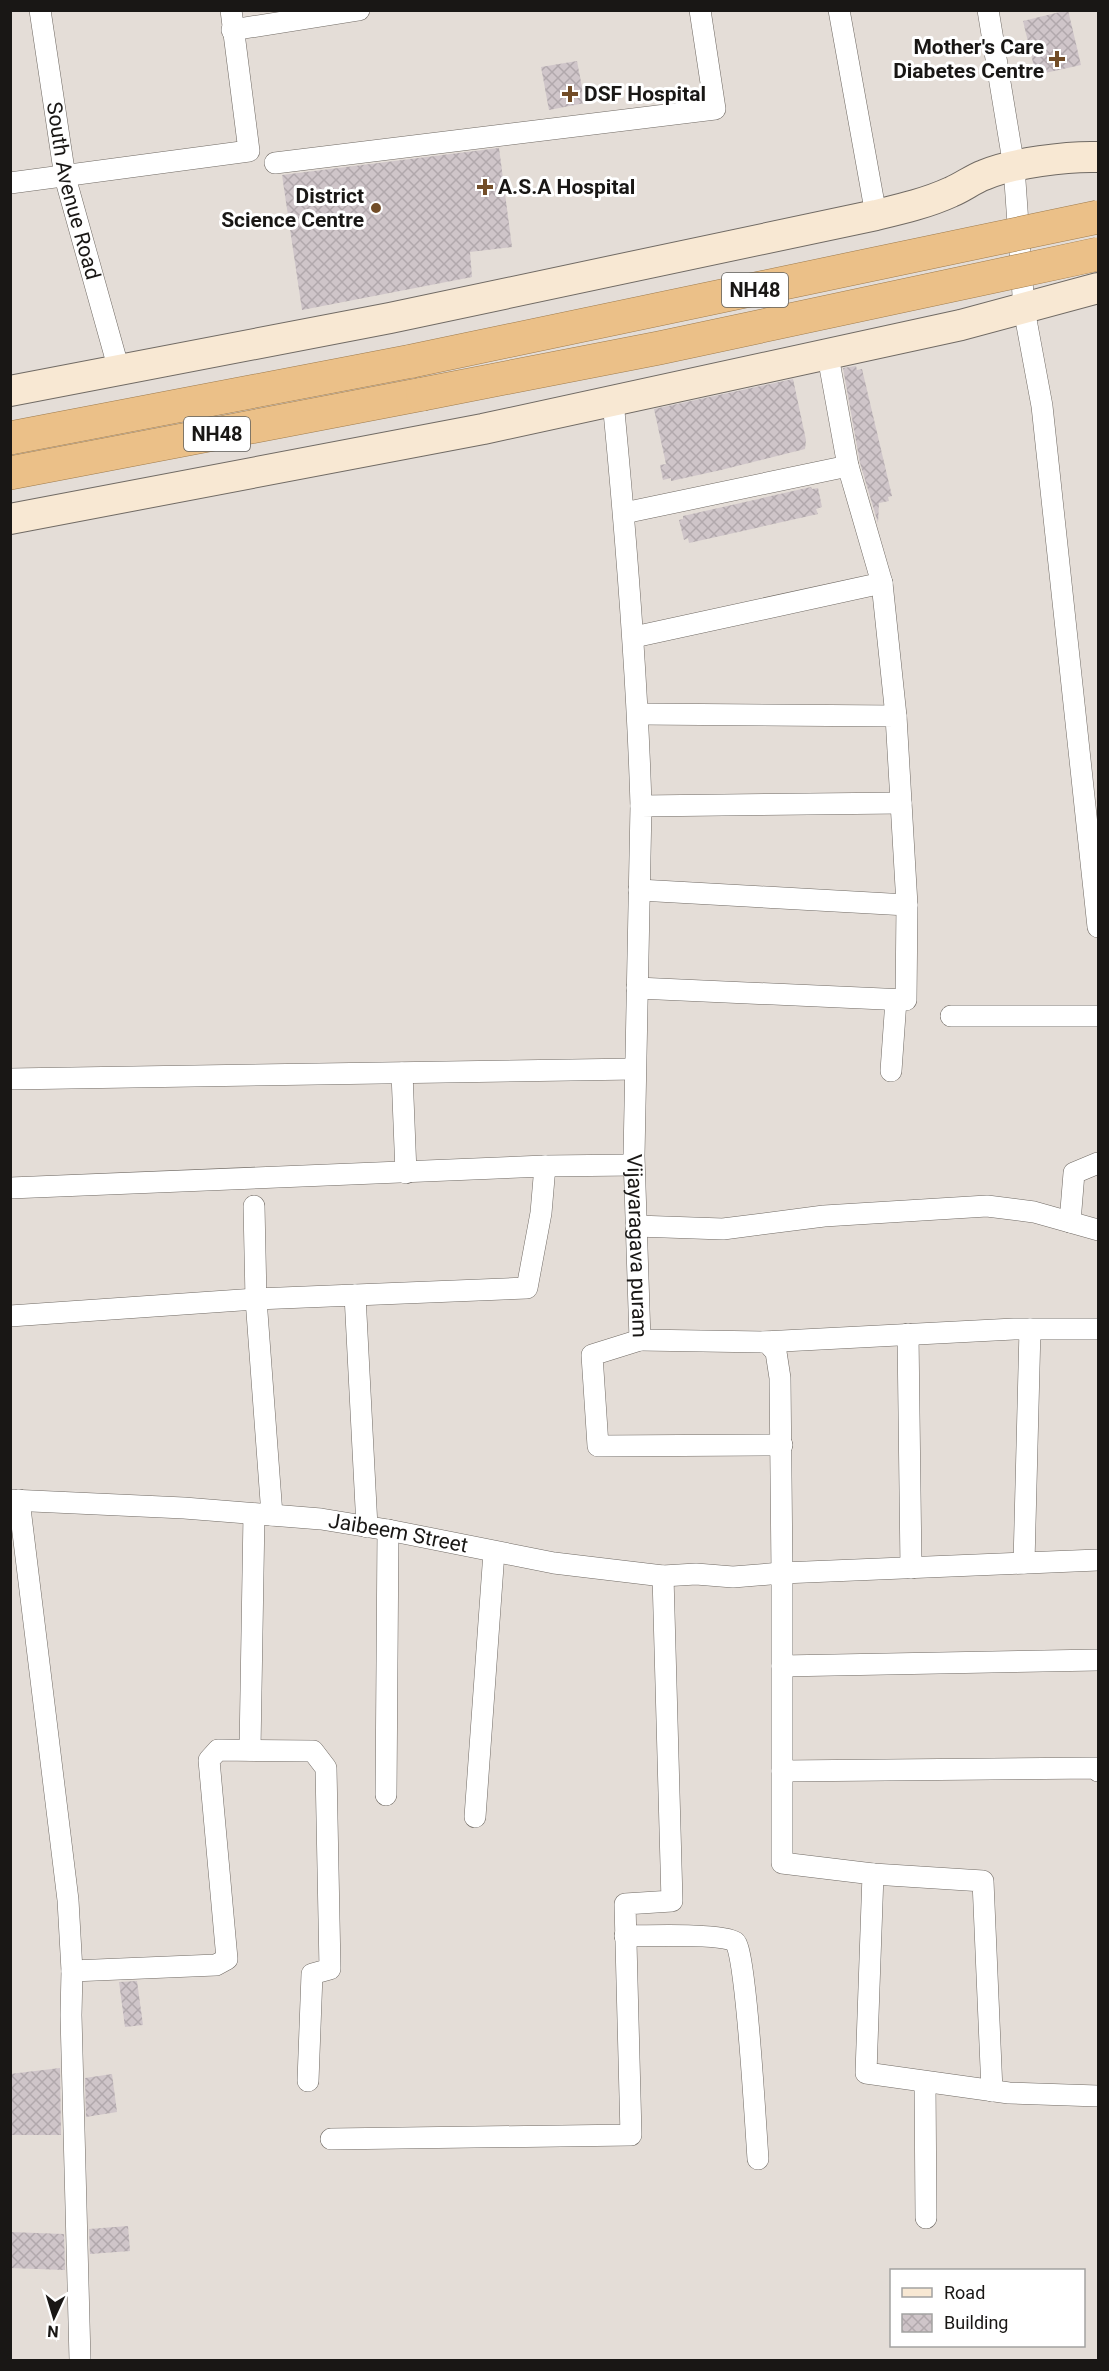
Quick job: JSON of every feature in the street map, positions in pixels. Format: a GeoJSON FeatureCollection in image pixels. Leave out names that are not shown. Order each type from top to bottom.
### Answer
{"type":"FeatureCollection","features":[{"type":"Feature","properties":{"kind":"highway","name":"NH48"},"geometry":{"type":"LineString","coordinates":[[10,438],[412,362],[1098,217]]}},
{"type":"Feature","properties":{"kind":"highway","name":"NH48"},"geometry":{"type":"LineString","coordinates":[[10,473],[659,348],[1098,254]]}},
{"type":"Feature","properties":{"kind":"main road"},"geometry":{"type":"LineString","coordinates":[[10,391],[390,318],[908,208],[952,192],[985,174],[1014,167],[1082,157],[1098,158]]}},
{"type":"Feature","properties":{"kind":"main road"},"geometry":{"type":"LineString","coordinates":[[10,519],[483,429],[828,356],[1024,309],[1098,288]]}},
{"type":"Feature","properties":{"kind":"street","name":"South Avenue Road"},"geometry":{"type":"LineString","coordinates":[[40,10],[66,177],[118,370]]}},
{"type":"Feature","properties":{"kind":"street"},"geometry":{"type":"LineString","coordinates":[[10,183],[249,151],[231,20],[359,10]]}},
{"type":"Feature","properties":{"kind":"street"},"geometry":{"type":"LineString","coordinates":[[275,163],[716,110],[700,10]]}},
{"type":"Feature","properties":{"kind":"street"},"geometry":{"type":"LineString","coordinates":[[839,10],[876,214]]}},
{"type":"Feature","properties":{"kind":"street"},"geometry":{"type":"LineString","coordinates":[[988,10],[1014,167],[1024,309],[1042,406],[1098,927]]}},
{"type":"Feature","properties":{"kind":"street"},"geometry":{"type":"LineString","coordinates":[[637,988],[906,1000],[907,905],[896,716],[882,583],[848,466],[828,356]]}},
{"type":"Feature","properties":{"kind":"street","name":"Vijayaragava puram"},"geometry":{"type":"LineString","coordinates":[[613,401],[634,637],[641,806],[634,1165],[640,1340],[763,1342],[1030,1329],[1098,1329]]}},
{"type":"Feature","properties":{"kind":"street"},"geometry":{"type":"LineString","coordinates":[[624,513],[848,466]]}},
{"type":"Feature","properties":{"kind":"street"},"geometry":{"type":"LineString","coordinates":[[634,637],[882,583]]}},
{"type":"Feature","properties":{"kind":"street"},"geometry":{"type":"LineString","coordinates":[[638,714],[896,716]]}},
{"type":"Feature","properties":{"kind":"street"},"geometry":{"type":"LineString","coordinates":[[641,806],[901,803]]}},
{"type":"Feature","properties":{"kind":"street"},"geometry":{"type":"LineString","coordinates":[[639,890],[907,905]]}},
{"type":"Feature","properties":{"kind":"street"},"geometry":{"type":"LineString","coordinates":[[891,1071],[896,1000]]}},
{"type":"Feature","properties":{"kind":"street"},"geometry":{"type":"LineString","coordinates":[[951,1016],[1098,1016]]}},
{"type":"Feature","properties":{"kind":"street"},"geometry":{"type":"LineString","coordinates":[[10,1079],[635,1069]]}},
{"type":"Feature","properties":{"kind":"street"},"geometry":{"type":"LineString","coordinates":[[402,1073],[406,1173]]}},
{"type":"Feature","properties":{"kind":"street"},"geometry":{"type":"LineString","coordinates":[[1070,1222],[1074,1173],[1098,1163]]}},
{"type":"Feature","properties":{"kind":"street"},"geometry":{"type":"LineString","coordinates":[[10,1188],[544,1166],[634,1165]]}},
{"type":"Feature","properties":{"kind":"street"},"geometry":{"type":"LineString","coordinates":[[10,1316],[256,1299],[527,1288],[541,1213],[544,1166]]}},
{"type":"Feature","properties":{"kind":"street"},"geometry":{"type":"LineString","coordinates":[[250,1750],[263,1515],[254,1206]]}},
{"type":"Feature","properties":{"kind":"street"},"geometry":{"type":"LineString","coordinates":[[636,1226],[723,1229],[824,1216],[987,1206],[1034,1212],[1098,1230]]}},
{"type":"Feature","properties":{"kind":"street"},"geometry":{"type":"LineString","coordinates":[[355,1295],[367,1527]]}},
{"type":"Feature","properties":{"kind":"street"},"geometry":{"type":"LineString","coordinates":[[1024,1563],[1030,1329]]}},
{"type":"Feature","properties":{"kind":"street"},"geometry":{"type":"LineString","coordinates":[[909,1334],[911,1568]]}},
{"type":"Feature","properties":{"kind":"street"},"geometry":{"type":"LineString","coordinates":[[640,1340],[592,1355],[598,1446],[782,1445]]}},
{"type":"Feature","properties":{"kind":"street"},"geometry":{"type":"LineString","coordinates":[[763,1342],[766,1342],[776,1352],[780,1378],[782,1863],[873,1874],[983,1881],[992,2091]]}},
{"type":"Feature","properties":{"kind":"street"},"geometry":{"type":"LineString","coordinates":[[15,1500],[68,1900],[72,1971],[71,2015],[80,2361]]}},
{"type":"Feature","properties":{"kind":"street","name":"Jaibeem Street"},"geometry":{"type":"LineString","coordinates":[[15,1500],[184,1508],[321,1519],[564,1564],[663,1576],[696,1574],[733,1577],[782,1574]]}},
{"type":"Feature","properties":{"kind":"street"},"geometry":{"type":"LineString","coordinates":[[386,1795],[388,1530]]}},
{"type":"Feature","properties":{"kind":"street"},"geometry":{"type":"LineString","coordinates":[[476,1817],[494,1552]]}},
{"type":"Feature","properties":{"kind":"street"},"geometry":{"type":"LineString","coordinates":[[782,1574],[1098,1560]]}},
{"type":"Feature","properties":{"kind":"street"},"geometry":{"type":"LineString","coordinates":[[331,2139],[631,2135],[625,1904],[672,1901],[663,1576]]}},
{"type":"Feature","properties":{"kind":"street"},"geometry":{"type":"LineString","coordinates":[[782,1666],[1098,1660]]}},
{"type":"Feature","properties":{"kind":"street"},"geometry":{"type":"LineString","coordinates":[[72,1971],[216,1965],[227,1959],[209,1760],[218,1750],[313,1751],[326,1768],[330,1969],[312,1974],[308,2081]]}},
{"type":"Feature","properties":{"kind":"street"},"geometry":{"type":"LineString","coordinates":[[782,1771],[1098,1768],[1098,1771]]}},
{"type":"Feature","properties":{"kind":"street"},"geometry":{"type":"LineString","coordinates":[[873,1874],[866,2073],[992,2091],[1098,2096]]}},
{"type":"Feature","properties":{"kind":"street"},"geometry":{"type":"LineString","coordinates":[[626,1936],[716,1937],[733,1940],[738,1945],[744,1979],[758,2160]]}},
{"type":"Feature","properties":{"kind":"street"},"geometry":{"type":"LineString","coordinates":[[925,2082],[926,2218]]}},
{"type":"Feature","properties":{"kind":"building"},"geometry":{"type":"Polygon","coordinates":[[[1068,10],[1081,65],[1036,75],[1023,21],[1068,10]]]}},
{"type":"Feature","properties":{"kind":"building"},"geometry":{"type":"Polygon","coordinates":[[[577,61],[585,103],[549,110],[541,67],[577,61]]]}},
{"type":"Feature","properties":{"kind":"building","name":"District Science Centre"},"geometry":{"type":"Polygon","coordinates":[[[499,148],[512,247],[470,252],[472,277],[302,310],[282,175],[499,148]]]}},
{"type":"Feature","properties":{"kind":"building"},"geometry":{"type":"Polygon","coordinates":[[[856,366],[857,370],[862,369],[892,496],[888,497],[889,501],[879,503],[878,523],[860,463],[843,368],[856,366]]]}},
{"type":"Feature","properties":{"kind":"building"},"geometry":{"type":"Polygon","coordinates":[[[793,379],[806,440],[805,449],[671,481],[671,478],[663,480],[660,465],[666,464],[654,409],[793,379]]]}},
{"type":"Feature","properties":{"kind":"building"},"geometry":{"type":"Polygon","coordinates":[[[811,487],[812,489],[818,488],[822,507],[816,509],[818,514],[689,543],[688,538],[684,540],[679,520],[683,519],[683,516],[811,487]]]}},
{"type":"Feature","properties":{"kind":"building"},"geometry":{"type":"Polygon","coordinates":[[[137,1981],[143,2025],[125,2027],[119,1982],[137,1981]]]}},
{"type":"Feature","properties":{"kind":"building"},"geometry":{"type":"Polygon","coordinates":[[[60,2068],[61,2135],[10,2135],[10,2074],[60,2068]]]}},
{"type":"Feature","properties":{"kind":"building"},"geometry":{"type":"Polygon","coordinates":[[[112,2074],[117,2112],[86,2117],[85,2078],[112,2074]]]}},
{"type":"Feature","properties":{"kind":"building"},"geometry":{"type":"Polygon","coordinates":[[[128,2226],[130,2251],[90,2254],[89,2229],[128,2226]]]}},
{"type":"Feature","properties":{"kind":"building"},"geometry":{"type":"Polygon","coordinates":[[[10,2232],[64,2234],[65,2270],[10,2268],[10,2232]]]}},
{"type":"Feature","properties":{"kind":"place","name":"Mother's Care Diabetes Centre"},"geometry":{"type":"Point","coordinates":[1057,59]}},
{"type":"Feature","properties":{"kind":"place","name":"DSF Hospital"},"geometry":{"type":"Point","coordinates":[570,94]}},
{"type":"Feature","properties":{"kind":"place","name":"A.S.A Hospital"},"geometry":{"type":"Point","coordinates":[485,187]}},
{"type":"Feature","properties":{"kind":"place","name":"District Science Centre"},"geometry":{"type":"Point","coordinates":[376,208]}}]}
